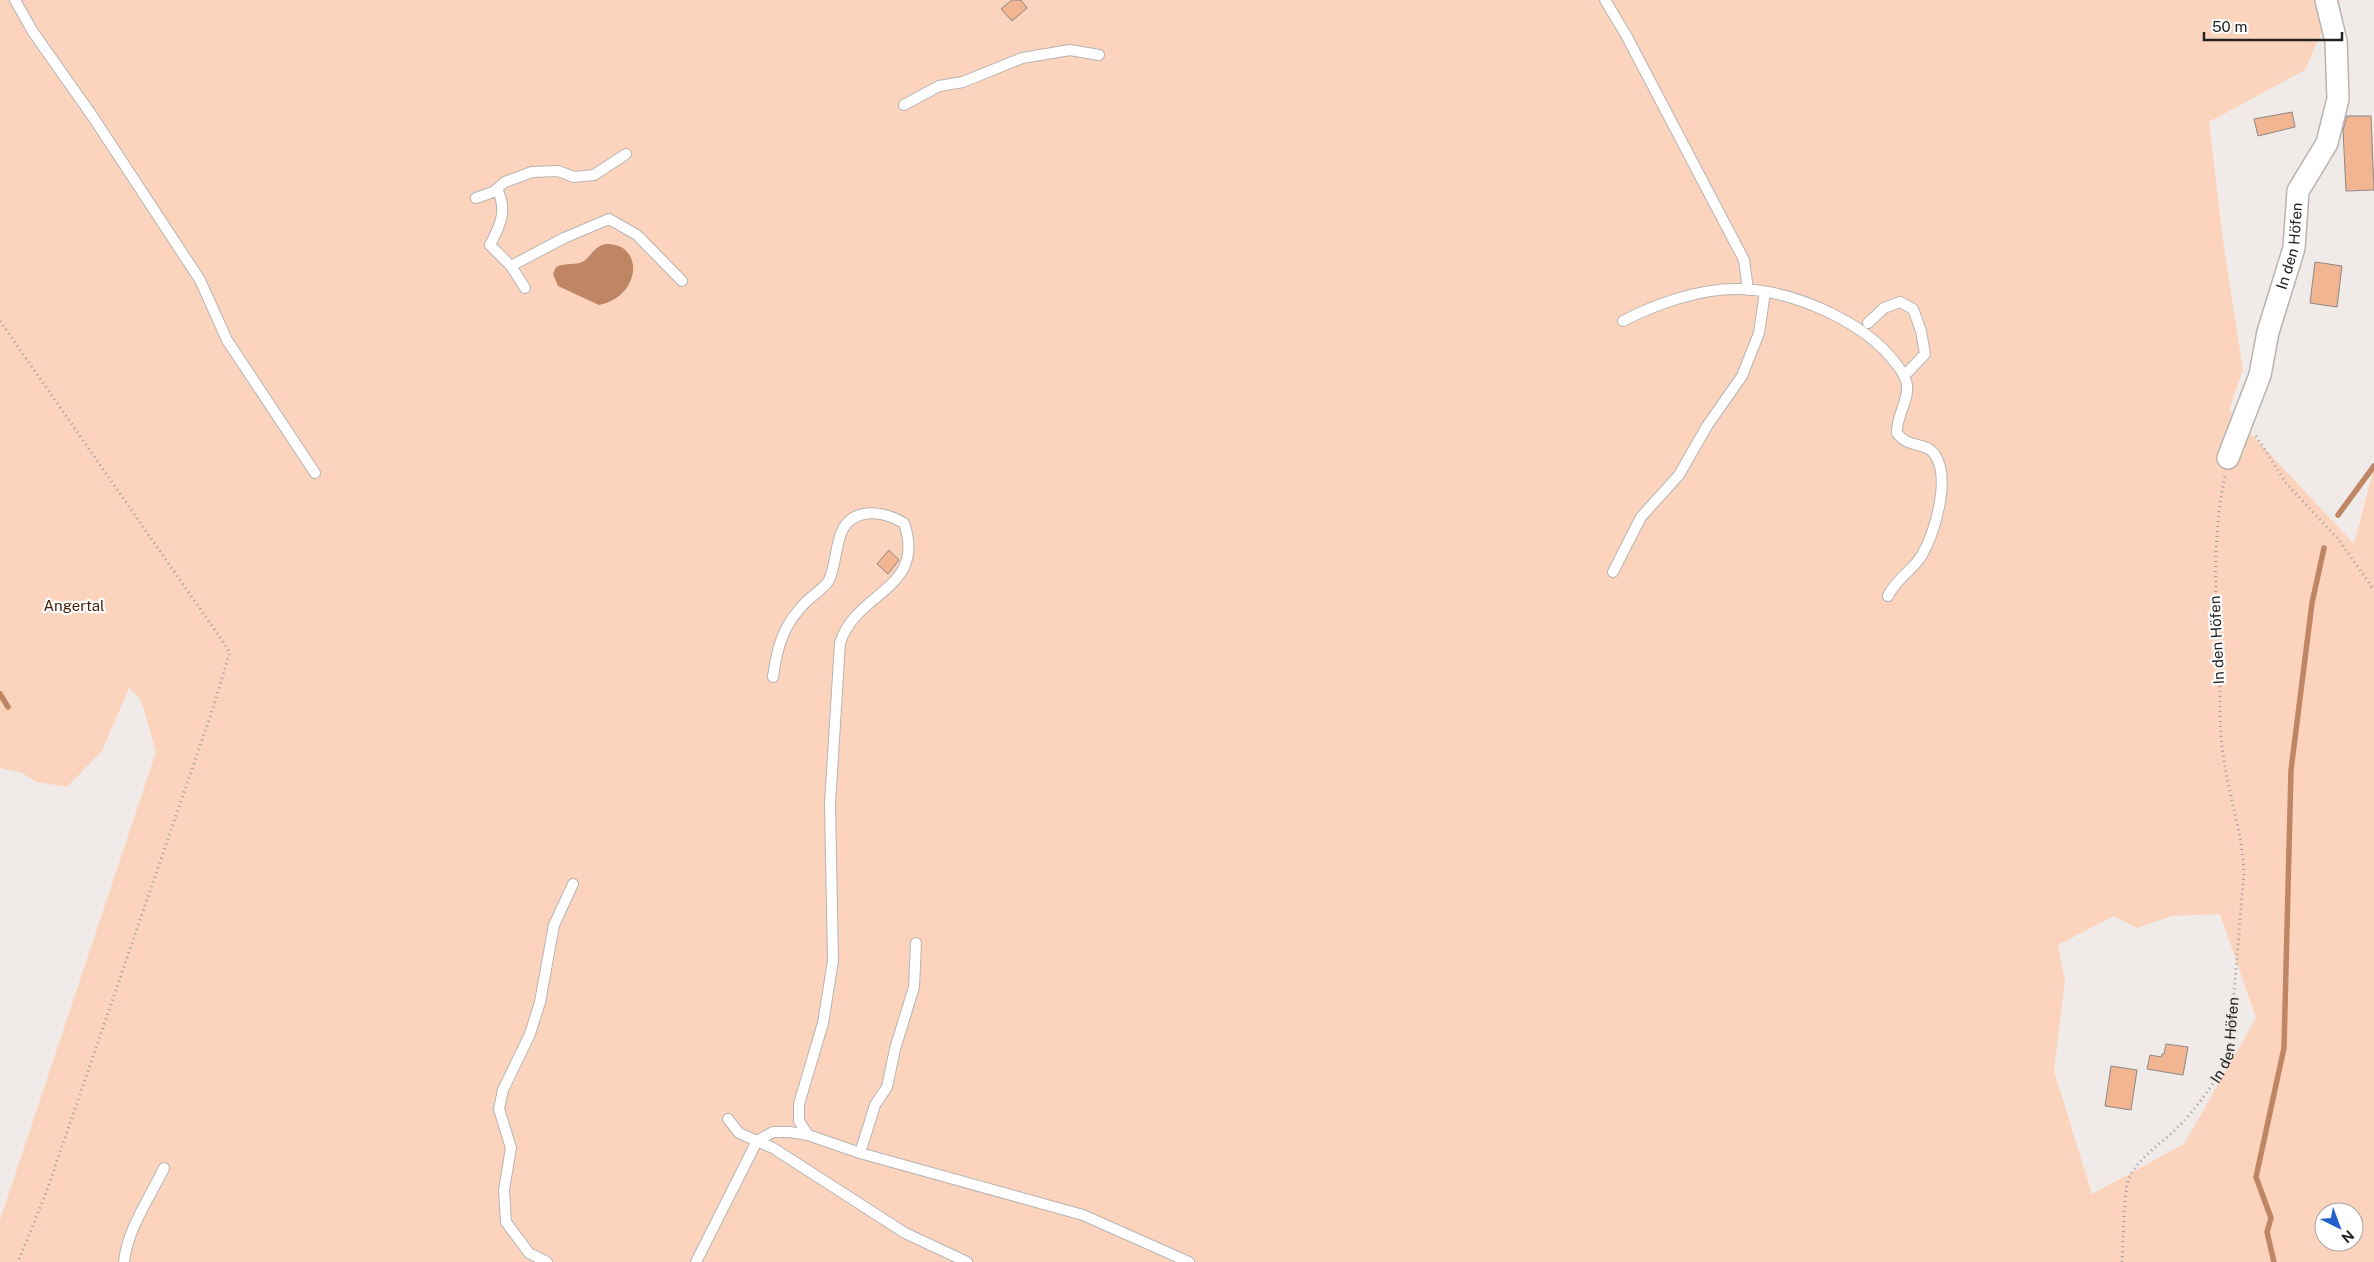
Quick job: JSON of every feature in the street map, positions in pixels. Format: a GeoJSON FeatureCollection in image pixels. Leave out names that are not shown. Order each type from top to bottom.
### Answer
{"type":"FeatureCollection","features":[{"type":"Feature","properties":{"kind":"street","name":"In den Höfen"},"geometry":{"type":"LineString","coordinates":[[2228,458],[2260,375],[2268,332],[2294,248],[2298,191],[2328,143],[2338,99],[2336,41],[2326,0]]}},
{"type":"Feature","properties":{"kind":"lane"},"geometry":{"type":"LineString","coordinates":[[15,0],[33,32],[93,117],[200,280],[227,340],[315,472]]}},
{"type":"Feature","properties":{"kind":"lane"},"geometry":{"type":"LineString","coordinates":[[1605,0],[1626,35],[1744,260],[1748,290]]}},
{"type":"Feature","properties":{"kind":"lane"},"geometry":{"type":"LineString","coordinates":[[904,105],[939,86],[963,82],[1022,58],[1070,50],[1099,54]]}},
{"type":"Feature","properties":{"kind":"lane"},"geometry":{"type":"LineString","coordinates":[[476,198],[497,190],[505,182],[532,172],[558,171],[574,176],[594,175],[626,154]]}},
{"type":"Feature","properties":{"kind":"lane"},"geometry":{"type":"LineString","coordinates":[[497,190],[503,201],[500,224],[490,245],[511,266],[525,288]]}},
{"type":"Feature","properties":{"kind":"lane"},"geometry":{"type":"LineString","coordinates":[[511,266],[564,238],[609,220],[637,235],[682,281]]}},
{"type":"Feature","properties":{"kind":"lane"},"geometry":{"type":"LineString","coordinates":[[1623,322],[1639,313],[1693,295],[1723,290],[1748,290],[1790,298],[1845,320],[1883,348],[1904,376],[1907,385],[1906,394],[1898,416],[1897,433],[1907,443],[1923,446],[1934,452],[1940,469],[1940,498],[1935,525],[1922,554],[1896,583],[1888,596]]}},
{"type":"Feature","properties":{"kind":"lane"},"geometry":{"type":"LineString","coordinates":[[1613,572],[1641,517],[1679,474],[1707,426],[1742,376],[1759,333],[1765,292]]}},
{"type":"Feature","properties":{"kind":"lane"},"geometry":{"type":"LineString","coordinates":[[1868,323],[1884,308],[1900,302],[1913,310],[1921,331],[1925,354],[1904,376]]}},
{"type":"Feature","properties":{"kind":"lane"},"geometry":{"type":"LineString","coordinates":[[774,677],[776,650],[795,612],[829,582],[843,526],[852,517],[866,513],[880,513],[904,524],[910,545],[905,567],[886,591],[866,605],[849,622],[840,643],[830,804],[833,961],[822,1023],[799,1104],[799,1120],[808,1135]]}},
{"type":"Feature","properties":{"kind":"lane"},"geometry":{"type":"LineString","coordinates":[[547,1262],[530,1254],[506,1222],[504,1190],[511,1148],[499,1109],[503,1090],[530,1034],[540,1002],[554,925],[572,884]]}},
{"type":"Feature","properties":{"kind":"lane"},"geometry":{"type":"LineString","coordinates":[[860,1153],[875,1105],[887,1087],[895,1049],[914,987],[916,943]]}},
{"type":"Feature","properties":{"kind":"lane"},"geometry":{"type":"LineString","coordinates":[[728,1119],[739,1133],[773,1148],[905,1233],[967,1262]]}},
{"type":"Feature","properties":{"kind":"lane"},"geometry":{"type":"LineString","coordinates":[[696,1262],[757,1141],[773,1132],[790,1132],[808,1135],[860,1153],[1083,1215],[1189,1262]]}},
{"type":"Feature","properties":{"kind":"lane"},"geometry":{"type":"LineString","coordinates":[[124,1262],[125,1253],[136,1226],[164,1168]]}},
{"type":"Feature","properties":{"kind":"path"},"geometry":{"type":"LineString","coordinates":[[0,321],[208,617],[230,652],[209,720],[49,1184],[18,1262]]}},
{"type":"Feature","properties":{"kind":"path"},"geometry":{"type":"LineString","coordinates":[[2244,417],[2286,483],[2339,540],[2374,590]]}},
{"type":"Feature","properties":{"kind":"path","name":"In den Höfen"},"geometry":{"type":"LineString","coordinates":[[2122,1262],[2128,1180],[2137,1165],[2178,1128],[2224,1067],[2229,1054],[2244,872],[2243,847],[2223,754],[2215,591],[2218,512],[2228,458]]}},
{"type":"Feature","properties":{"kind":"green space","name":"Angertal"},"geometry":{"type":"Polygon","coordinates":[[[0,0],[2343,0],[2335,2],[2305,70],[2209,122],[2223,240],[2243,370],[2229,410],[2354,544],[2374,468],[2374,1262],[0,1262],[0,1220],[156,752],[141,700],[129,688],[102,751],[67,787],[37,782],[22,773],[0,768],[0,0]],[[2220,914],[2172,916],[2137,928],[2114,916],[2058,945],[2065,981],[2054,1071],[2092,1194],[2184,1144],[2256,1018],[2220,914]]]}},
{"type":"Feature","properties":{"kind":"shaded area"},"geometry":{"type":"Polygon","coordinates":[[[607,244],[619,246],[628,252],[632,261],[633,272],[630,282],[623,292],[613,300],[599,305],[558,286],[553,274],[556,267],[584,261],[597,248],[607,244]]]}},
{"type":"Feature","properties":{"kind":"building"},"geometry":{"type":"Polygon","coordinates":[[[1012,0],[1021,0],[1027,8],[1012,21],[1001,9],[1012,0]]]}},
{"type":"Feature","properties":{"kind":"building"},"geometry":{"type":"Polygon","coordinates":[[[2292,112],[2295,127],[2258,136],[2254,119],[2292,112]]]}},
{"type":"Feature","properties":{"kind":"building"},"geometry":{"type":"Polygon","coordinates":[[[2347,116],[2371,116],[2374,190],[2346,191],[2343,130],[2347,116]]]}},
{"type":"Feature","properties":{"kind":"building"},"geometry":{"type":"Polygon","coordinates":[[[2315,262],[2342,266],[2337,307],[2310,303],[2315,262]]]}},
{"type":"Feature","properties":{"kind":"building"},"geometry":{"type":"Polygon","coordinates":[[[889,550],[899,560],[888,574],[877,564],[889,550]]]}},
{"type":"Feature","properties":{"kind":"building"},"geometry":{"type":"Polygon","coordinates":[[[2166,1044],[2188,1047],[2183,1075],[2147,1069],[2150,1055],[2161,1057],[2164,1054],[2166,1044]]]}},
{"type":"Feature","properties":{"kind":"building"},"geometry":{"type":"Polygon","coordinates":[[[2111,1066],[2137,1070],[2131,1110],[2105,1106],[2111,1066]]]}},
{"type":"Feature","properties":{"kind":"waterway"},"geometry":{"type":"LineString","coordinates":[[2338,515],[2374,466]]}},
{"type":"Feature","properties":{"kind":"waterway"},"geometry":{"type":"LineString","coordinates":[[2274,1262],[2267,1232],[2271,1218],[2256,1177],[2284,1048],[2291,770],[2312,603],[2324,548]]}},
{"type":"Feature","properties":{"kind":"waterway"},"geometry":{"type":"LineString","coordinates":[[0,694],[8,707]]}}]}
